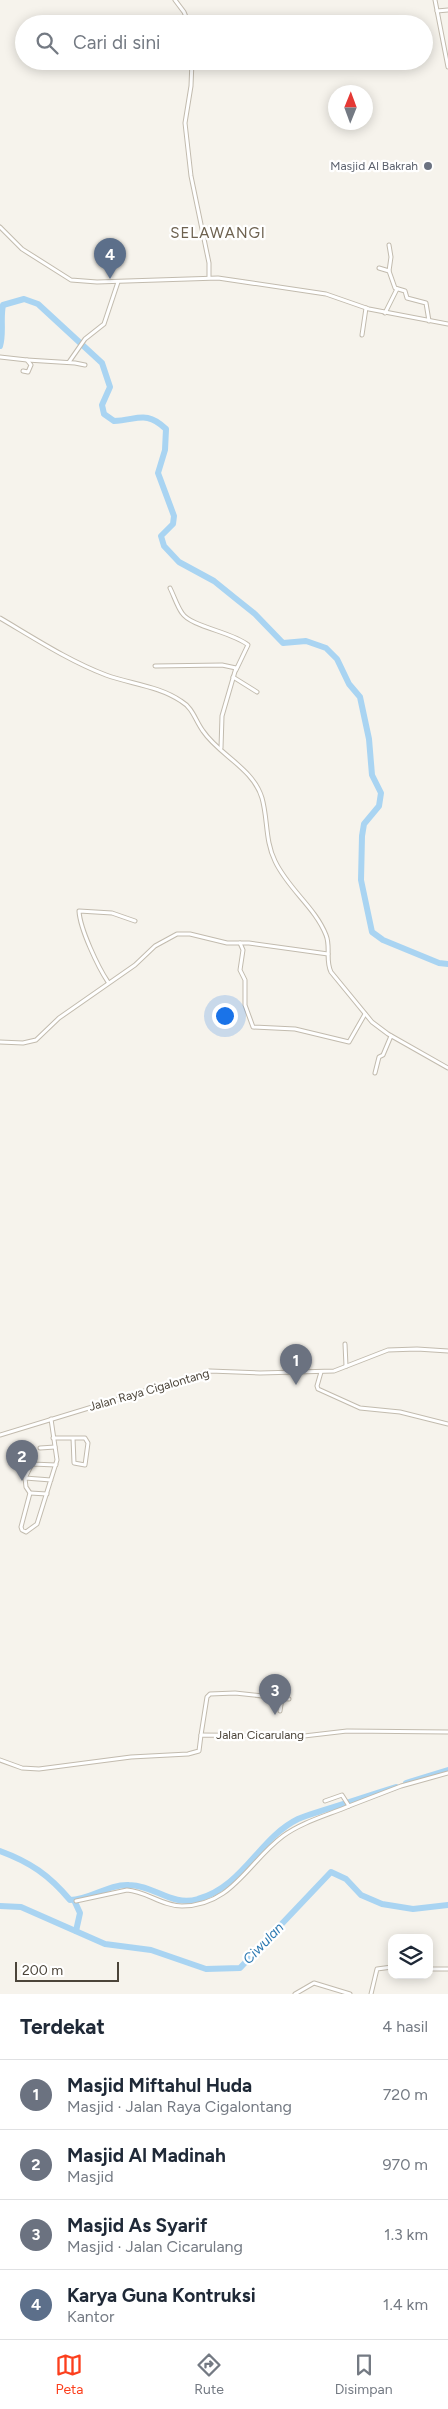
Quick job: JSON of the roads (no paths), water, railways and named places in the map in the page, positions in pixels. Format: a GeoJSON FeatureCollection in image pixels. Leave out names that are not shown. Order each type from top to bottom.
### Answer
{"type":"FeatureCollection","features":[{"type":"Feature","properties":{"kind":"street"},"geometry":{"type":"LineString","coordinates":[[175,0],[185,15]]}},
{"type":"Feature","properties":{"kind":"street"},"geometry":{"type":"LineString","coordinates":[[435,0],[448,67]]}},
{"type":"Feature","properties":{"kind":"street"},"geometry":{"type":"LineString","coordinates":[[437,11],[448,10]]}},
{"type":"Feature","properties":{"kind":"street"},"geometry":{"type":"LineString","coordinates":[[191,70],[186,130],[209,277]]}},
{"type":"Feature","properties":{"kind":"street"},"geometry":{"type":"LineString","coordinates":[[0,226],[22,250],[66,278],[76,281],[118,282],[209,277],[326,294],[385,313],[448,324]]}},
{"type":"Feature","properties":{"kind":"street"},"geometry":{"type":"LineString","coordinates":[[389,245],[391,257],[389,271],[397,289]]}},
{"type":"Feature","properties":{"kind":"street"},"geometry":{"type":"LineString","coordinates":[[378,268],[389,271]]}},
{"type":"Feature","properties":{"kind":"street"},"geometry":{"type":"LineString","coordinates":[[69,362],[85,339],[104,324],[118,282]]}},
{"type":"Feature","properties":{"kind":"street"},"geometry":{"type":"LineString","coordinates":[[385,313],[397,289]]}},
{"type":"Feature","properties":{"kind":"street"},"geometry":{"type":"LineString","coordinates":[[397,289],[405,291],[409,299],[426,304],[429,321]]}},
{"type":"Feature","properties":{"kind":"street"},"geometry":{"type":"LineString","coordinates":[[362,335],[366,308]]}},
{"type":"Feature","properties":{"kind":"street"},"geometry":{"type":"LineString","coordinates":[[0,357],[69,362],[84,366]]}},
{"type":"Feature","properties":{"kind":"street"},"geometry":{"type":"LineString","coordinates":[[23,371],[28,372],[30,369],[31,365],[27,360]]}},
{"type":"Feature","properties":{"kind":"street"},"geometry":{"type":"LineString","coordinates":[[170,588],[181,612],[187,618],[239,639],[248,645],[233,677],[222,716],[221,748]]}},
{"type":"Feature","properties":{"kind":"street"},"geometry":{"type":"LineString","coordinates":[[0,618],[90,668],[108,676],[168,693],[191,709],[204,733],[252,779],[262,798],[267,838],[274,860],[285,878],[316,915],[327,936],[327,964],[331,972],[365,1014],[391,1036],[448,1068]]}},
{"type":"Feature","properties":{"kind":"street"},"geometry":{"type":"LineString","coordinates":[[155,666],[222,665],[234,667],[236,670]]}},
{"type":"Feature","properties":{"kind":"street"},"geometry":{"type":"LineString","coordinates":[[233,677],[257,692]]}},
{"type":"Feature","properties":{"kind":"street"},"geometry":{"type":"LineString","coordinates":[[108,982],[98,968],[79,920],[79,911],[112,914],[135,921]]}},
{"type":"Feature","properties":{"kind":"street"},"geometry":{"type":"LineString","coordinates":[[0,1042],[21,1043],[36,1040],[60,1018],[108,982],[135,965],[155,946],[177,934],[186,933],[225,943],[240,943],[328,954]]}},
{"type":"Feature","properties":{"kind":"street"},"geometry":{"type":"LineString","coordinates":[[240,943],[243,950],[239,964],[245,980],[245,1004],[253,1026],[295,1029],[349,1042],[365,1014]]}},
{"type":"Feature","properties":{"kind":"street"},"geometry":{"type":"LineString","coordinates":[[375,1073],[379,1057],[383,1055],[391,1036]]}},
{"type":"Feature","properties":{"kind":"street"},"geometry":{"type":"LineString","coordinates":[[345,1344],[345,1366]]}},
{"type":"Feature","properties":{"kind":"street","name":"Jalan Raya Cigalontang"},"geometry":{"type":"LineString","coordinates":[[0,1435],[210,1371],[260,1373],[339,1370],[388,1350],[448,1351]]}},
{"type":"Feature","properties":{"kind":"street"},"geometry":{"type":"LineString","coordinates":[[321,1371],[317,1388],[352,1405],[369,1410],[400,1412],[448,1424]]}},
{"type":"Feature","properties":{"kind":"street"},"geometry":{"type":"LineString","coordinates":[[51,1419],[53,1438],[58,1456],[56,1465],[51,1480],[48,1494],[37,1524],[26,1532],[21,1527],[30,1493],[26,1487],[25,1478],[32,1464],[56,1465]]}},
{"type":"Feature","properties":{"kind":"street"},"geometry":{"type":"LineString","coordinates":[[53,1438],[73,1438],[85,1438],[88,1441],[85,1465],[74,1463],[73,1438]]}},
{"type":"Feature","properties":{"kind":"street"},"geometry":{"type":"LineString","coordinates":[[40,1448],[55,1447]]}},
{"type":"Feature","properties":{"kind":"street"},"geometry":{"type":"LineString","coordinates":[[25,1478],[51,1480]]}},
{"type":"Feature","properties":{"kind":"street"},"geometry":{"type":"LineString","coordinates":[[30,1493],[48,1494]]}},
{"type":"Feature","properties":{"kind":"street"},"geometry":{"type":"LineString","coordinates":[[201,1735],[207,1697],[210,1694],[235,1693],[289,1699]]}},
{"type":"Feature","properties":{"kind":"street"},"geometry":{"type":"LineString","coordinates":[[280,1711],[282,1698]]}},
{"type":"Feature","properties":{"kind":"street","name":"Jalan Cicarulang"},"geometry":{"type":"LineString","coordinates":[[0,1760],[22,1768],[39,1769],[131,1757],[188,1754],[199,1751],[201,1735],[304,1736],[347,1731],[448,1732]]}},
{"type":"Feature","properties":{"kind":"street"},"geometry":{"type":"LineString","coordinates":[[76,1901],[127,1890],[180,1906],[210,1902],[227,1891],[281,1837],[297,1828],[348,1805],[420,1780],[448,1773]]}},
{"type":"Feature","properties":{"kind":"street"},"geometry":{"type":"LineString","coordinates":[[325,1802],[344,1796],[348,1805]]}},
{"type":"Feature","properties":{"kind":"street"},"geometry":{"type":"LineString","coordinates":[[371,1994],[378,1968],[388,1968]]}},
{"type":"Feature","properties":{"kind":"street"},"geometry":{"type":"LineString","coordinates":[[433,1969],[448,1969]]}},
{"type":"Feature","properties":{"kind":"street"},"geometry":{"type":"LineString","coordinates":[[295,1994],[314,1984],[350,1994]]}},
{"type":"Feature","properties":{"kind":"waterway"},"geometry":{"type":"LineString","coordinates":[[0,346],[3,305],[24,299],[38,304],[102,363],[110,387],[102,405],[104,414],[114,421],[147,418],[159,423],[166,429],[165,450],[158,473],[174,516],[173,524],[161,536],[164,546],[179,562],[214,581],[255,614],[283,643],[306,641],[326,648],[337,659],[349,684],[360,697],[369,739],[372,775],[381,793],[379,806],[364,824],[362,836],[361,880],[372,932],[383,940],[439,963],[448,964]]}},
{"type":"Feature","properties":{"kind":"waterway"},"geometry":{"type":"LineString","coordinates":[[406,1783],[448,1770]]}},
{"type":"Feature","properties":{"kind":"waterway"},"geometry":{"type":"LineString","coordinates":[[0,1851],[21,1860],[47,1876],[70,1900],[85,1898],[121,1885],[129,1885],[147,1888],[171,1898],[189,1901],[214,1893],[227,1884],[284,1827],[298,1819],[396,1787]]}},
{"type":"Feature","properties":{"kind":"waterway","name":"Ciwulan"},"geometry":{"type":"LineString","coordinates":[[0,1906],[21,1907],[105,1944],[151,1950],[206,1969],[240,1968],[331,1872],[346,1879],[361,1895],[382,1904],[413,1909],[448,1905]]}},
{"type":"Feature","properties":{"kind":"waterway"},"geometry":{"type":"LineString","coordinates":[[74,1900],[80,1913],[76,1931]]}},
{"type":"Feature","properties":{"kind":"place","name":"Masjid Al Bakrah"},"geometry":{"type":"Point","coordinates":[428,166]}},
{"type":"Feature","properties":{"kind":"place","name":"Karya Guna Kontruksi"},"geometry":{"type":"Point","coordinates":[110,279]}},
{"type":"Feature","properties":{"kind":"place","name":"Masjid Miftahul Huda"},"geometry":{"type":"Point","coordinates":[296,1385]}},
{"type":"Feature","properties":{"kind":"place","name":"Masjid Al Madinah"},"geometry":{"type":"Point","coordinates":[22,1481]}},
{"type":"Feature","properties":{"kind":"place","name":"Masjid As Syarif"},"geometry":{"type":"Point","coordinates":[275,1715]}},
{"type":"Feature","properties":{"kind":"district","name":"SELAWANGI"},"geometry":{"type":"Point","coordinates":[218,233]}}]}
